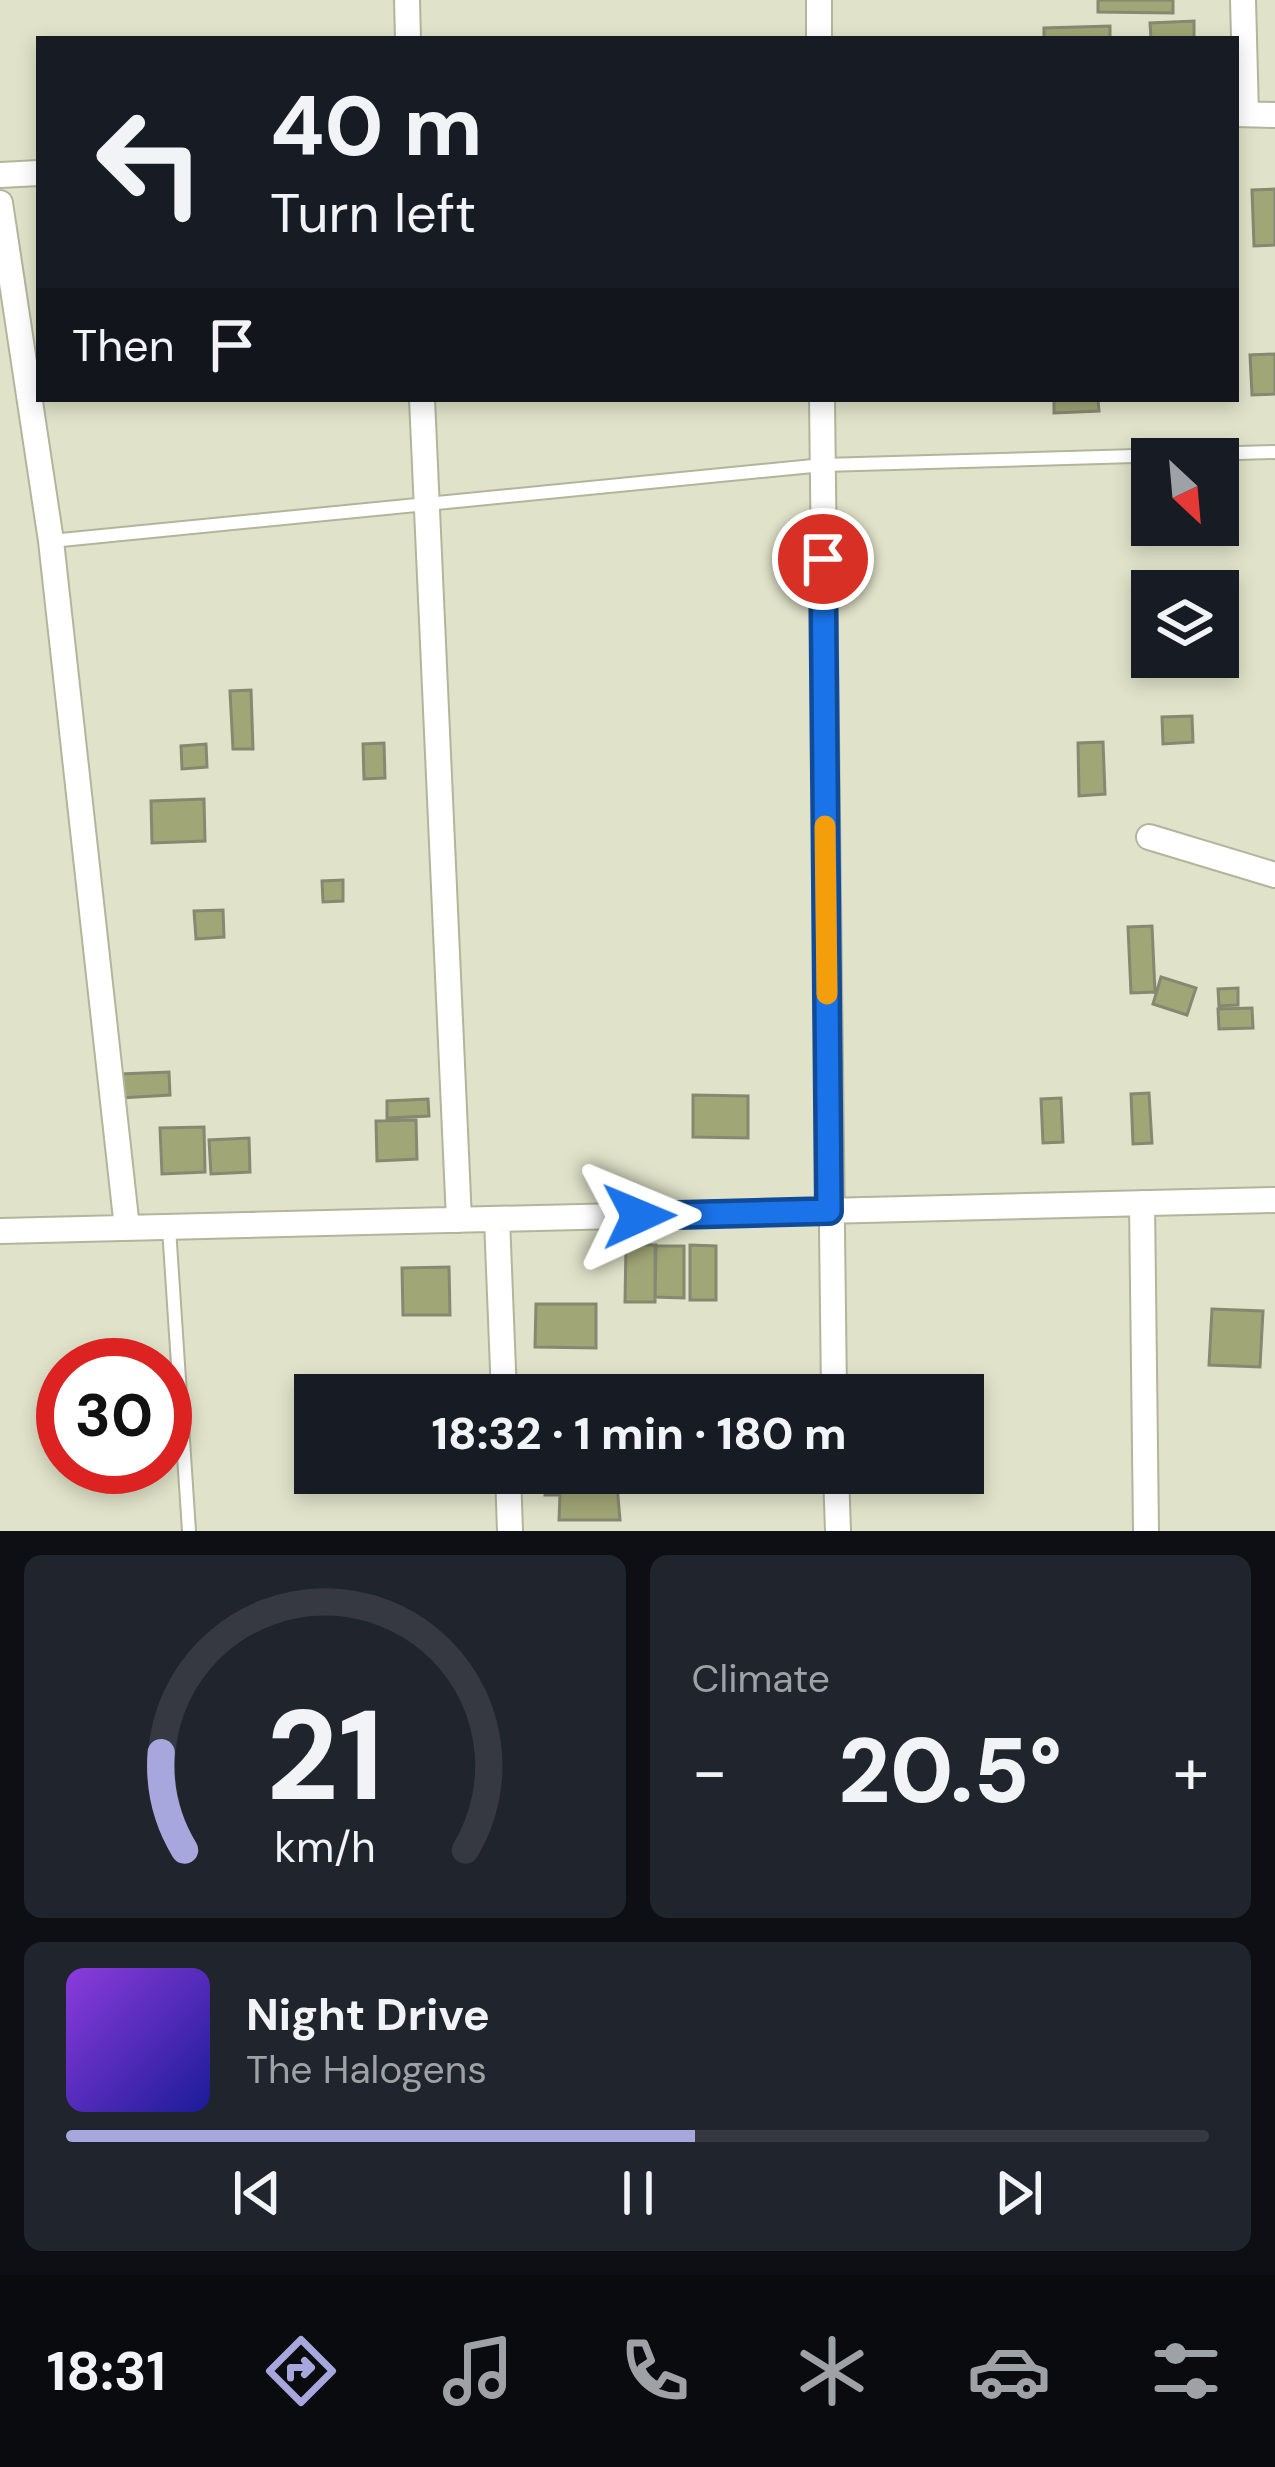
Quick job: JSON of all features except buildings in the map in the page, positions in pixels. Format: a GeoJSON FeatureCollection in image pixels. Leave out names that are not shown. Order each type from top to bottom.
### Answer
{"type":"FeatureCollection","features":[{"type":"Feature","properties":{"kind":"street"},"geometry":{"type":"LineString","coordinates":[[406,0],[408,36]]}},
{"type":"Feature","properties":{"kind":"street"},"geometry":{"type":"LineString","coordinates":[[819,0],[819,36]]}},
{"type":"Feature","properties":{"kind":"street"},"geometry":{"type":"LineString","coordinates":[[1243,0],[1241,114],[1275,115]]}},
{"type":"Feature","properties":{"kind":"street"},"geometry":{"type":"LineString","coordinates":[[0,175],[36,173]]}},
{"type":"Feature","properties":{"kind":"street"},"geometry":{"type":"LineString","coordinates":[[0,203],[51,541],[127,1228]]}},
{"type":"Feature","properties":{"kind":"street"},"geometry":{"type":"LineString","coordinates":[[422,402],[459,1220]]}},
{"type":"Feature","properties":{"kind":"street"},"geometry":{"type":"LineString","coordinates":[[822,402],[833,1374]]}},
{"type":"Feature","properties":{"kind":"street"},"geometry":{"type":"LineString","coordinates":[[1149,837],[1275,875]]}},
{"type":"Feature","properties":{"kind":"street"},"geometry":{"type":"LineString","coordinates":[[0,1232],[1275,1200]]}},
{"type":"Feature","properties":{"kind":"street"},"geometry":{"type":"LineString","coordinates":[[1142,1203],[1146,1531]]}},
{"type":"Feature","properties":{"kind":"street"},"geometry":{"type":"LineString","coordinates":[[497,1219],[503,1374]]}},
{"type":"Feature","properties":{"kind":"street"},"geometry":{"type":"LineString","coordinates":[[509,1494],[510,1531]]}},
{"type":"Feature","properties":{"kind":"street"},"geometry":{"type":"LineString","coordinates":[[837,1494],[838,1531]]}},
{"type":"Feature","properties":{"kind":"lane"},"geometry":{"type":"LineString","coordinates":[[51,541],[823,465],[1275,452]]}},
{"type":"Feature","properties":{"kind":"lane"},"geometry":{"type":"LineString","coordinates":[[169,1228],[189,1531]]}},
{"type":"Feature","properties":{"kind":"slow traffic"},"geometry":{"type":"LineString","coordinates":[[825,826],[827,994]]}},
{"type":"Feature","properties":{"kind":"route"},"geometry":{"type":"LineString","coordinates":[[639,1216],[829,1211],[823,559]]}}]}
